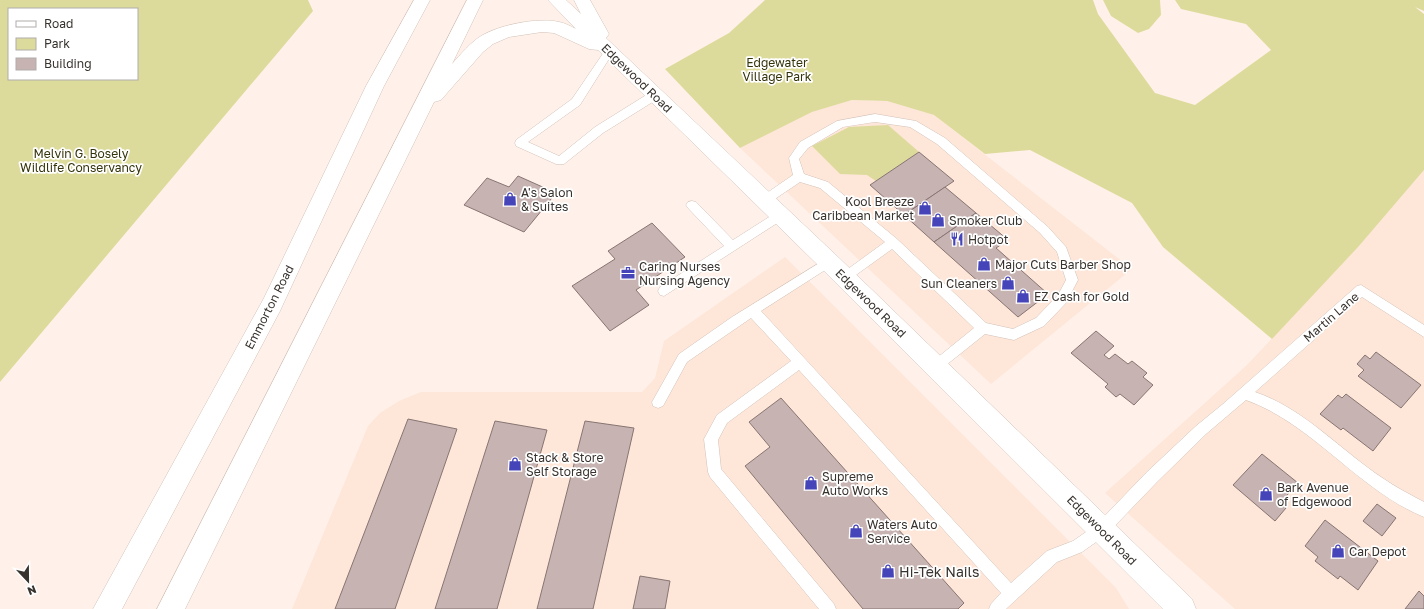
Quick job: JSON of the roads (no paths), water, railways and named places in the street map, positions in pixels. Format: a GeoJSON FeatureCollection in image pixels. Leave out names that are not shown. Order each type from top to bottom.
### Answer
{"type":"FeatureCollection","features":[{"type":"Feature","properties":{"kind":"main road"},"geometry":{"type":"LineString","coordinates":[[375,86],[400,23],[404,0]]}},
{"type":"Feature","properties":{"kind":"main road","name":"Emmorton Road"},"geometry":{"type":"LineString","coordinates":[[107,609],[272,304],[375,86],[422,0]]}},
{"type":"Feature","properties":{"kind":"main road"},"geometry":{"type":"LineString","coordinates":[[171,609],[475,0]]}},
{"type":"Feature","properties":{"kind":"main road","name":"Edgewood Road"},"geometry":{"type":"LineString","coordinates":[[556,0],[936,366],[1182,609]]}},
{"type":"Feature","properties":{"kind":"main road"},"geometry":{"type":"LineString","coordinates":[[582,0],[609,51]]}},
{"type":"Feature","properties":{"kind":"main road"},"geometry":{"type":"LineString","coordinates":[[419,110],[455,74],[477,48],[487,40],[505,32],[542,26],[557,27],[609,51]]}},
{"type":"Feature","properties":{"kind":"lane"},"geometry":{"type":"LineString","coordinates":[[609,51],[576,102],[520,143],[560,161],[599,130],[655,95]]}},
{"type":"Feature","properties":{"kind":"lane"},"geometry":{"type":"LineString","coordinates":[[875,118],[912,124],[941,141],[1044,230],[1062,250],[1072,280],[1062,299],[1040,322],[1014,335],[983,328],[892,242],[824,185],[799,176],[794,158],[804,145],[841,124],[875,118]]}},
{"type":"Feature","properties":{"kind":"lane"},"geometry":{"type":"LineString","coordinates":[[664,291],[732,247],[773,208],[799,176]]}},
{"type":"Feature","properties":{"kind":"lane"},"geometry":{"type":"LineString","coordinates":[[692,205],[732,247]]}},
{"type":"Feature","properties":{"kind":"lane"},"geometry":{"type":"LineString","coordinates":[[658,402],[683,358],[753,311],[892,242]]}},
{"type":"Feature","properties":{"kind":"lane","name":"Martin Lane"},"geometry":{"type":"LineString","coordinates":[[996,609],[1011,593],[1052,556],[1078,547],[1102,530],[1152,477],[1201,430],[1244,394],[1361,290],[1424,332]]}},
{"type":"Feature","properties":{"kind":"lane"},"geometry":{"type":"LineString","coordinates":[[753,311],[1011,593]]}},
{"type":"Feature","properties":{"kind":"lane"},"geometry":{"type":"LineString","coordinates":[[936,366],[983,328]]}},
{"type":"Feature","properties":{"kind":"lane"},"geometry":{"type":"LineString","coordinates":[[800,362],[722,419],[711,439],[715,472],[829,609]]}},
{"type":"Feature","properties":{"kind":"lane"},"geometry":{"type":"LineString","coordinates":[[1244,394],[1268,402],[1299,422],[1379,484],[1424,510]]}},
{"type":"Feature","properties":{"kind":"place","name":"A's Salon & Suites"},"geometry":{"type":"Point","coordinates":[510,199]}},
{"type":"Feature","properties":{"kind":"place","name":"Kool Breeze Caribbean Market"},"geometry":{"type":"Point","coordinates":[925,208]}},
{"type":"Feature","properties":{"kind":"place","name":"Smoker Club"},"geometry":{"type":"Point","coordinates":[938,220]}},
{"type":"Feature","properties":{"kind":"place","name":"Hotpot"},"geometry":{"type":"Point","coordinates":[957,239]}},
{"type":"Feature","properties":{"kind":"place","name":"Major Cuts Barber Shop"},"geometry":{"type":"Point","coordinates":[984,264]}},
{"type":"Feature","properties":{"kind":"place","name":"Caring Nurses Nursing Agency"},"geometry":{"type":"Point","coordinates":[628,273]}},
{"type":"Feature","properties":{"kind":"place","name":"Sun Cleaners"},"geometry":{"type":"Point","coordinates":[1008,283]}},
{"type":"Feature","properties":{"kind":"place","name":"EZ Cash for Gold"},"geometry":{"type":"Point","coordinates":[1023,296]}},
{"type":"Feature","properties":{"kind":"place","name":"Stack & Store Self Storage"},"geometry":{"type":"Point","coordinates":[515,464]}},
{"type":"Feature","properties":{"kind":"place","name":"Supreme Auto Works"},"geometry":{"type":"Point","coordinates":[811,483]}},
{"type":"Feature","properties":{"kind":"place","name":"Bark Avenue of Edgewood"},"geometry":{"type":"Point","coordinates":[1266,494]}},
{"type":"Feature","properties":{"kind":"place","name":"Waters Auto Service"},"geometry":{"type":"Point","coordinates":[856,531]}},
{"type":"Feature","properties":{"kind":"place","name":"Car Depot"},"geometry":{"type":"Point","coordinates":[1338,551]}},
{"type":"Feature","properties":{"kind":"place","name":"Hi-Tek Nails"},"geometry":{"type":"Point","coordinates":[888,571]}},
{"type":"Feature","properties":{"kind":"park label","name":"Edgewater Village Park"},"geometry":{"type":"Point","coordinates":[777,69]}},
{"type":"Feature","properties":{"kind":"park label","name":"Melvin G. Bosely Wildlife Conservancy"},"geometry":{"type":"Point","coordinates":[81,160]}}]}
